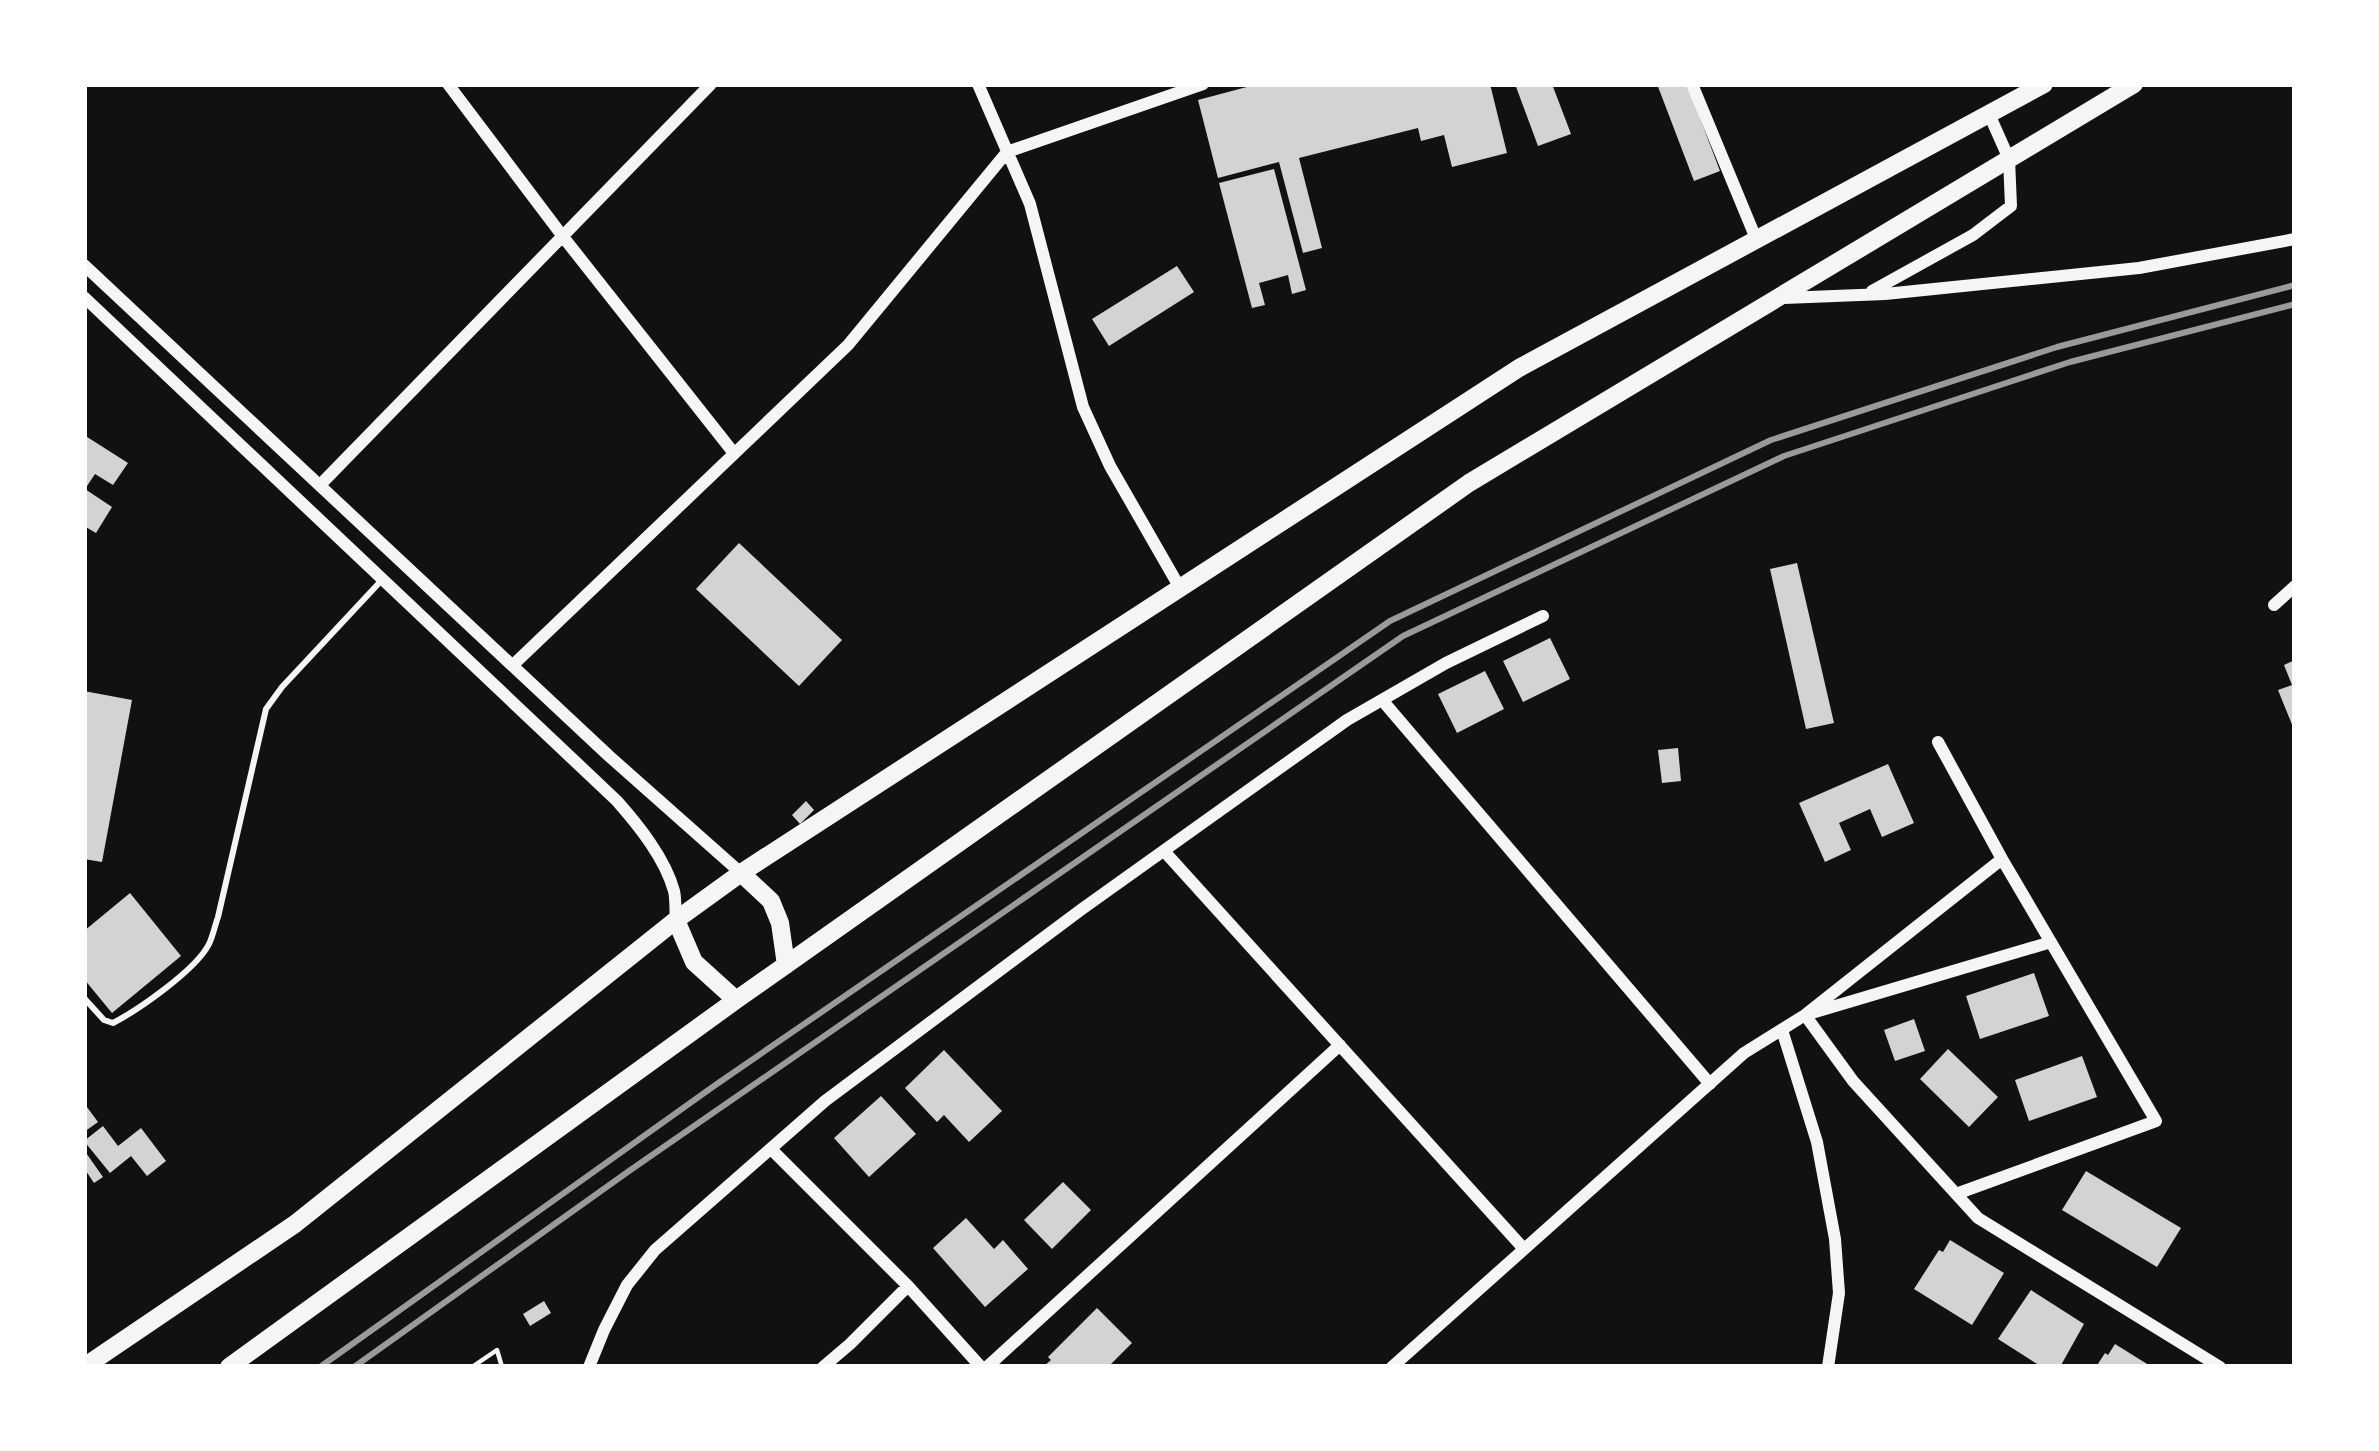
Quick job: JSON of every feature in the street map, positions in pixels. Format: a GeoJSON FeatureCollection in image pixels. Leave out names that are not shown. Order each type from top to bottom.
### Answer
{"type":"FeatureCollection","features":[{"type":"Feature","properties":{"kind":"main road"},"geometry":{"type":"LineString","coordinates":[[84,1366],[295,1224],[741,873],[1519,368],[2044,84]]}},
{"type":"Feature","properties":{"kind":"main road"},"geometry":{"type":"LineString","coordinates":[[229,1367],[786,964],[1469,483],[2134,84]]}},
{"type":"Feature","properties":{"kind":"main road"},"geometry":{"type":"LineString","coordinates":[[741,873],[771,901],[781,923],[786,964]]}},
{"type":"Feature","properties":{"kind":"main road"},"geometry":{"type":"LineString","coordinates":[[676,920],[694,962],[736,1000]]}},
{"type":"Feature","properties":{"kind":"street"},"geometry":{"type":"LineString","coordinates":[[448,84],[733,452]]}},
{"type":"Feature","properties":{"kind":"street"},"geometry":{"type":"LineString","coordinates":[[320,485],[711,84]]}},
{"type":"Feature","properties":{"kind":"street"},"geometry":{"type":"LineString","coordinates":[[978,84],[1030,204],[1083,407],[1110,466],[1180,588]]}},
{"type":"Feature","properties":{"kind":"street"},"geometry":{"type":"LineString","coordinates":[[512,665],[848,345],[1007,152],[1203,84]]}},
{"type":"Feature","properties":{"kind":"street"},"geometry":{"type":"LineString","coordinates":[[1692,84],[1757,241]]}},
{"type":"Feature","properties":{"kind":"street"},"geometry":{"type":"LineString","coordinates":[[1866,295],[1973,236],[2011,206],[2009,159],[1989,114]]}},
{"type":"Feature","properties":{"kind":"street"},"geometry":{"type":"LineString","coordinates":[[1777,298],[1866,295],[2139,268],[2295,239]]}},
{"type":"Feature","properties":{"kind":"street"},"geometry":{"type":"LineString","coordinates":[[84,265],[741,873]]}},
{"type":"Feature","properties":{"kind":"street"},"geometry":{"type":"LineString","coordinates":[[84,297],[617,800],[661,862],[674,890],[676,920]]}},
{"type":"Feature","properties":{"kind":"street"},"geometry":{"type":"LineString","coordinates":[[2274,605],[2295,586]]}},
{"type":"Feature","properties":{"kind":"street"},"geometry":{"type":"LineString","coordinates":[[589,1367],[627,1285],[655,1250],[825,1102],[1347,720],[1446,663],[1543,616]]}},
{"type":"Feature","properties":{"kind":"street"},"geometry":{"type":"LineString","coordinates":[[1382,700],[1710,1084]]}},
{"type":"Feature","properties":{"kind":"street"},"geometry":{"type":"LineString","coordinates":[[1938,742],[2156,1120],[1957,1194]]}},
{"type":"Feature","properties":{"kind":"street"},"geometry":{"type":"LineString","coordinates":[[1164,850],[1524,1249]]}},
{"type":"Feature","properties":{"kind":"street"},"geometry":{"type":"LineString","coordinates":[[1392,1367],[1409,1360],[1524,1249],[1744,1053],[1805,1015],[2002,860]]}},
{"type":"Feature","properties":{"kind":"street"},"geometry":{"type":"LineString","coordinates":[[1805,1015],[2051,942]]}},
{"type":"Feature","properties":{"kind":"street"},"geometry":{"type":"LineString","coordinates":[[1805,1015],[1853,1081],[1978,1218],[2220,1367]]}},
{"type":"Feature","properties":{"kind":"street"},"geometry":{"type":"LineString","coordinates":[[1782,1030],[1816,1142],[1834,1239],[1839,1293],[1828,1367]]}},
{"type":"Feature","properties":{"kind":"street"},"geometry":{"type":"LineString","coordinates":[[771,1149],[984,1367],[1340,1045]]}},
{"type":"Feature","properties":{"kind":"street"},"geometry":{"type":"LineString","coordinates":[[823,1367],[908,1286]]}},
{"type":"Feature","properties":{"kind":"lane"},"geometry":{"type":"LineString","coordinates":[[84,998],[112,1023],[194,965],[218,917],[266,710],[384,578]]}},
{"type":"Feature","properties":{"kind":"path"},"geometry":{"type":"LineString","coordinates":[[472,1367],[497,1350],[502,1367]]}},
{"type":"Feature","properties":{"kind":"building"},"geometry":{"type":"Polygon","coordinates":[[[1258,84],[1490,84],[1507,153],[1452,167],[1444,135],[1421,141],[1418,128],[1299,158],[1322,248],[1303,253],[1279,162],[1218,178],[1198,100],[1258,84]]]}},
{"type":"Feature","properties":{"kind":"building"},"geometry":{"type":"Polygon","coordinates":[[[1515,84],[1552,84],[1571,134],[1538,146],[1515,84]]]}},
{"type":"Feature","properties":{"kind":"building"},"geometry":{"type":"Polygon","coordinates":[[[1657,84],[1687,84],[1720,171],[1694,181],[1657,84]]]}},
{"type":"Feature","properties":{"kind":"building"},"geometry":{"type":"Polygon","coordinates":[[[1274,169],[1306,290],[1292,294],[1288,275],[1259,283],[1265,305],[1252,308],[1219,183],[1274,169]]]}},
{"type":"Feature","properties":{"kind":"building"},"geometry":{"type":"Polygon","coordinates":[[[1177,266],[1194,292],[1109,346],[1092,319],[1177,266]]]}},
{"type":"Feature","properties":{"kind":"building"},"geometry":{"type":"Polygon","coordinates":[[[84,435],[128,463],[113,485],[95,474],[85,489],[112,507],[96,533],[84,526],[84,435]]]}},
{"type":"Feature","properties":{"kind":"building"},"geometry":{"type":"Polygon","coordinates":[[[739,543],[842,640],[799,686],[696,589],[739,543]]]}},
{"type":"Feature","properties":{"kind":"building"},"geometry":{"type":"Polygon","coordinates":[[[1797,563],[1834,723],[1806,729],[1770,569],[1797,563]]]}},
{"type":"Feature","properties":{"kind":"building"},"geometry":{"type":"Polygon","coordinates":[[[1550,638],[1570,679],[1523,702],[1503,661],[1550,638]]]}},
{"type":"Feature","properties":{"kind":"building"},"geometry":{"type":"Polygon","coordinates":[[[2295,660],[2295,732],[2278,690],[2292,685],[2284,665],[2295,660]]]}},
{"type":"Feature","properties":{"kind":"building"},"geometry":{"type":"Polygon","coordinates":[[[1485,671],[1504,709],[1457,733],[1438,694],[1485,671]]]}},
{"type":"Feature","properties":{"kind":"building"},"geometry":{"type":"Polygon","coordinates":[[[84,691],[132,700],[102,862],[84,859],[84,691]]]}},
{"type":"Feature","properties":{"kind":"building"},"geometry":{"type":"Polygon","coordinates":[[[1678,748],[1681,781],[1662,783],[1658,750],[1678,748]]]}},
{"type":"Feature","properties":{"kind":"building"},"geometry":{"type":"Polygon","coordinates":[[[1888,764],[1914,823],[1882,837],[1870,809],[1839,823],[1851,850],[1825,862],[1799,803],[1888,764]]]}},
{"type":"Feature","properties":{"kind":"building"},"geometry":{"type":"Polygon","coordinates":[[[806,801],[814,810],[800,824],[792,815],[806,801]]]}},
{"type":"Feature","properties":{"kind":"building"},"geometry":{"type":"Polygon","coordinates":[[[130,893],[181,956],[112,1013],[84,979],[84,931],[130,893]]]}},
{"type":"Feature","properties":{"kind":"building"},"geometry":{"type":"Polygon","coordinates":[[[2034,973],[2049,1016],[1980,1039],[1966,996],[2034,973]]]}},
{"type":"Feature","properties":{"kind":"building"},"geometry":{"type":"Polygon","coordinates":[[[1914,1019],[1925,1051],[1895,1061],[1884,1030],[1914,1019]]]}},
{"type":"Feature","properties":{"kind":"building"},"geometry":{"type":"Polygon","coordinates":[[[1948,1049],[1998,1097],[1969,1127],[1920,1079],[1948,1049]]]}},
{"type":"Feature","properties":{"kind":"building"},"geometry":{"type":"Polygon","coordinates":[[[944,1050],[1002,1111],[969,1142],[944,1115],[937,1122],[905,1088],[944,1050]]]}},
{"type":"Feature","properties":{"kind":"building"},"geometry":{"type":"Polygon","coordinates":[[[2082,1056],[2097,1097],[2029,1121],[2015,1080],[2082,1056]]]}},
{"type":"Feature","properties":{"kind":"building"},"geometry":{"type":"Polygon","coordinates":[[[881,1096],[916,1134],[869,1177],[834,1138],[881,1096]]]}},
{"type":"Feature","properties":{"kind":"building"},"geometry":{"type":"Polygon","coordinates":[[[84,1103],[98,1122],[84,1132],[84,1103]]]}},
{"type":"Feature","properties":{"kind":"building"},"geometry":{"type":"Polygon","coordinates":[[[103,1126],[118,1146],[141,1128],[166,1161],[147,1176],[131,1156],[110,1173],[84,1141],[103,1126]]]}},
{"type":"Feature","properties":{"kind":"building"},"geometry":{"type":"Polygon","coordinates":[[[84,1150],[103,1177],[94,1183],[84,1168],[84,1150]]]}},
{"type":"Feature","properties":{"kind":"building"},"geometry":{"type":"Polygon","coordinates":[[[2086,1171],[2181,1228],[2157,1267],[2062,1210],[2086,1171]]]}},
{"type":"Feature","properties":{"kind":"building"},"geometry":{"type":"Polygon","coordinates":[[[1063,1182],[1091,1210],[1052,1249],[1024,1220],[1063,1182]]]}},
{"type":"Feature","properties":{"kind":"building"},"geometry":{"type":"Polygon","coordinates":[[[966,1218],[994,1249],[1003,1240],[1028,1269],[985,1307],[933,1248],[966,1218]]]}},
{"type":"Feature","properties":{"kind":"building"},"geometry":{"type":"Polygon","coordinates":[[[1950,1240],[2004,1273],[1972,1325],[1914,1289],[1950,1240]]]}},
{"type":"Feature","properties":{"kind":"building"},"geometry":{"type":"Polygon","coordinates":[[[2031,1290],[2084,1324],[2060,1367],[2042,1367],[1998,1339],[2031,1290]]]}},
{"type":"Feature","properties":{"kind":"building"},"geometry":{"type":"Polygon","coordinates":[[[544,1301],[551,1313],[530,1326],[523,1314],[544,1301]]]}},
{"type":"Feature","properties":{"kind":"building"},"geometry":{"type":"Polygon","coordinates":[[[1097,1308],[1132,1343],[1108,1367],[1043,1367],[1051,1360],[1048,1357],[1097,1308]]]}},
{"type":"Feature","properties":{"kind":"building"},"geometry":{"type":"Polygon","coordinates":[[[2115,1344],[2152,1367],[2096,1367],[2115,1344]]]}},
{"type":"Feature","properties":{"kind":"railway"},"geometry":{"type":"LineString","coordinates":[[320,1367],[714,1086],[1390,621],[1771,440],[2057,347],[2295,285]]}},
{"type":"Feature","properties":{"kind":"railway"},"geometry":{"type":"LineString","coordinates":[[354,1367],[1403,636],[1784,456],[2070,362],[2295,304]]}}]}
